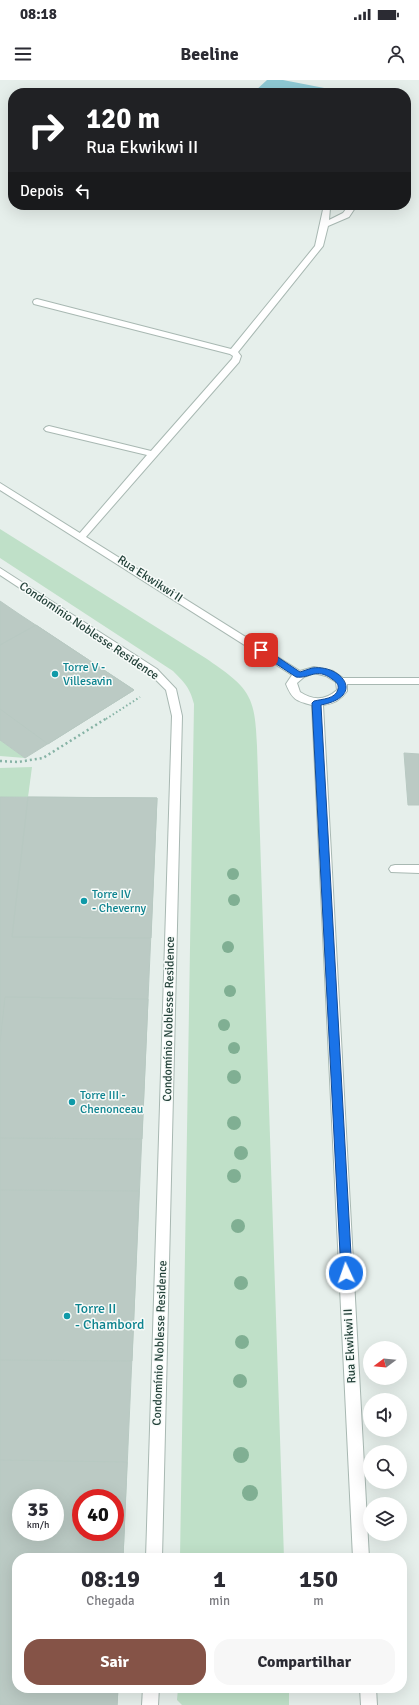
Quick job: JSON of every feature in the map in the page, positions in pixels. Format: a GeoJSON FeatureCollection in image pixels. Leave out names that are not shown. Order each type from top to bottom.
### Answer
{"type":"FeatureCollection","features":[{"type":"Feature","properties":{"kind":"street"},"geometry":{"type":"LineString","coordinates":[[233,352],[319,246],[326,210]]}},
{"type":"Feature","properties":{"kind":"street"},"geometry":{"type":"LineString","coordinates":[[324,225],[346,215],[350,210]]}},
{"type":"Feature","properties":{"kind":"street"},"geometry":{"type":"LineString","coordinates":[[37,302],[233,352],[237,356],[236,360],[82,536]]}},
{"type":"Feature","properties":{"kind":"street"},"geometry":{"type":"LineString","coordinates":[[49,429],[153,454]]}},
{"type":"Feature","properties":{"kind":"street","name":"Rua Ekwikwi II"},"geometry":{"type":"LineString","coordinates":[[0,486],[82,536],[299,675]]}},
{"type":"Feature","properties":{"kind":"street","name":"Condomínio Noblesse Residence"},"geometry":{"type":"LineString","coordinates":[[0,571],[153,671],[171,689],[177,716],[154,1553]]}},
{"type":"Feature","properties":{"kind":"street"},"geometry":{"type":"LineString","coordinates":[[341,681],[342,691],[338,696],[332,700],[316,703],[301,698],[295,694],[292,684],[294,679],[299,675],[314,670],[329,673],[341,681],[419,681]]}},
{"type":"Feature","properties":{"kind":"street","name":"Rua Ekwikwi II"},"geometry":{"type":"LineString","coordinates":[[316,703],[362,1553]]}},
{"type":"Feature","properties":{"kind":"street"},"geometry":{"type":"LineString","coordinates":[[395,869],[419,869]]}},
{"type":"Feature","properties":{"kind":"street"},"geometry":{"type":"LineString","coordinates":[[150,1705],[151,1693]]}},
{"type":"Feature","properties":{"kind":"street"},"geometry":{"type":"LineString","coordinates":[[368,1693],[369,1705]]}},
{"type":"Feature","properties":{"kind":"path"},"geometry":{"type":"LineString","coordinates":[[0,761],[18,762],[43,758],[164,682]]}},
{"type":"Feature","properties":{"kind":"green space"},"geometry":{"type":"Polygon","coordinates":[[[0,529],[207,659],[237,682],[247,694],[252,705],[257,746],[284,1553],[180,1553],[194,704],[191,694],[186,686],[173,671],[0,558],[0,529]]]}},
{"type":"Feature","properties":{"kind":"green space"},"geometry":{"type":"Polygon","coordinates":[[[0,740],[25,758],[0,756],[0,740]]]}},
{"type":"Feature","properties":{"kind":"green space"},"geometry":{"type":"Polygon","coordinates":[[[32,767],[28,797],[0,797],[0,768],[32,767]]]}},
{"type":"Feature","properties":{"kind":"green space"},"geometry":{"type":"Polygon","coordinates":[[[178,1693],[289,1693],[289,1705],[182,1705],[177,1700],[178,1693]]]}},
{"type":"Feature","properties":{"kind":"water"},"geometry":{"type":"Polygon","coordinates":[[[267,80],[283,80],[324,88],[258,88],[267,80]]]}},
{"type":"Feature","properties":{"kind":"building","name":"Torre V - Villesavin"},"geometry":{"type":"Polygon","coordinates":[[[0,601],[134,690],[25,758],[0,740],[0,601]]]}},
{"type":"Feature","properties":{"kind":"building","name":"Torre V - Villesavin"},"geometry":{"type":"Polygon","coordinates":[[[36,625],[134,690],[48,744],[0,709],[0,645],[36,625]]]}},
{"type":"Feature","properties":{"kind":"building"},"geometry":{"type":"Polygon","coordinates":[[[404,753],[419,754],[419,805],[408,805],[404,753]]]}},
{"type":"Feature","properties":{"kind":"building"},"geometry":{"type":"Polygon","coordinates":[[[0,797],[157,798],[124,1536],[124,1489],[72,1489],[72,1541],[124,1541],[123,1553],[12,1553],[12,1693],[118,1693],[117,1705],[0,1705],[0,797]]]}},
{"type":"Feature","properties":{"kind":"building","name":"Torre IV - Cheverny"},"geometry":{"type":"Polygon","coordinates":[[[28,797],[157,798],[151,938],[12,937],[28,797]]]}},
{"type":"Feature","properties":{"kind":"building","name":"Torre III - Chenonceau"},"geometry":{"type":"Polygon","coordinates":[[[5,997],[148,999],[142,1139],[0,1138],[0,1043],[5,997]]]}},
{"type":"Feature","properties":{"kind":"building","name":"Torre II - Chambord"},"geometry":{"type":"Polygon","coordinates":[[[0,1190],[139,1191],[132,1361],[0,1360],[0,1190]]]}},
{"type":"Feature","properties":{"kind":"building"},"geometry":{"type":"Polygon","coordinates":[[[0,1460],[127,1462],[124,1534],[124,1489],[72,1489],[72,1541],[124,1541],[123,1553],[12,1553],[12,1693],[118,1693],[117,1705],[0,1705],[0,1460]]]}},
{"type":"Feature","properties":{"kind":"place","name":"Torre V - Villesavin"},"geometry":{"type":"Point","coordinates":[55,674]}},
{"type":"Feature","properties":{"kind":"place","name":"Torre IV - Cheverny"},"geometry":{"type":"Point","coordinates":[84,901]}},
{"type":"Feature","properties":{"kind":"place","name":"Torre III - Chenonceau"},"geometry":{"type":"Point","coordinates":[72,1102]}},
{"type":"Feature","properties":{"kind":"place","name":"Torre II - Chambord"},"geometry":{"type":"Point","coordinates":[67,1316]}},
{"type":"Feature","properties":{"kind":"route"},"geometry":{"type":"LineString","coordinates":[[261,650],[299,675],[314,670],[322,671],[336,676],[341,681],[342,686],[342,691],[332,700],[316,703],[346,1273]]}}]}
